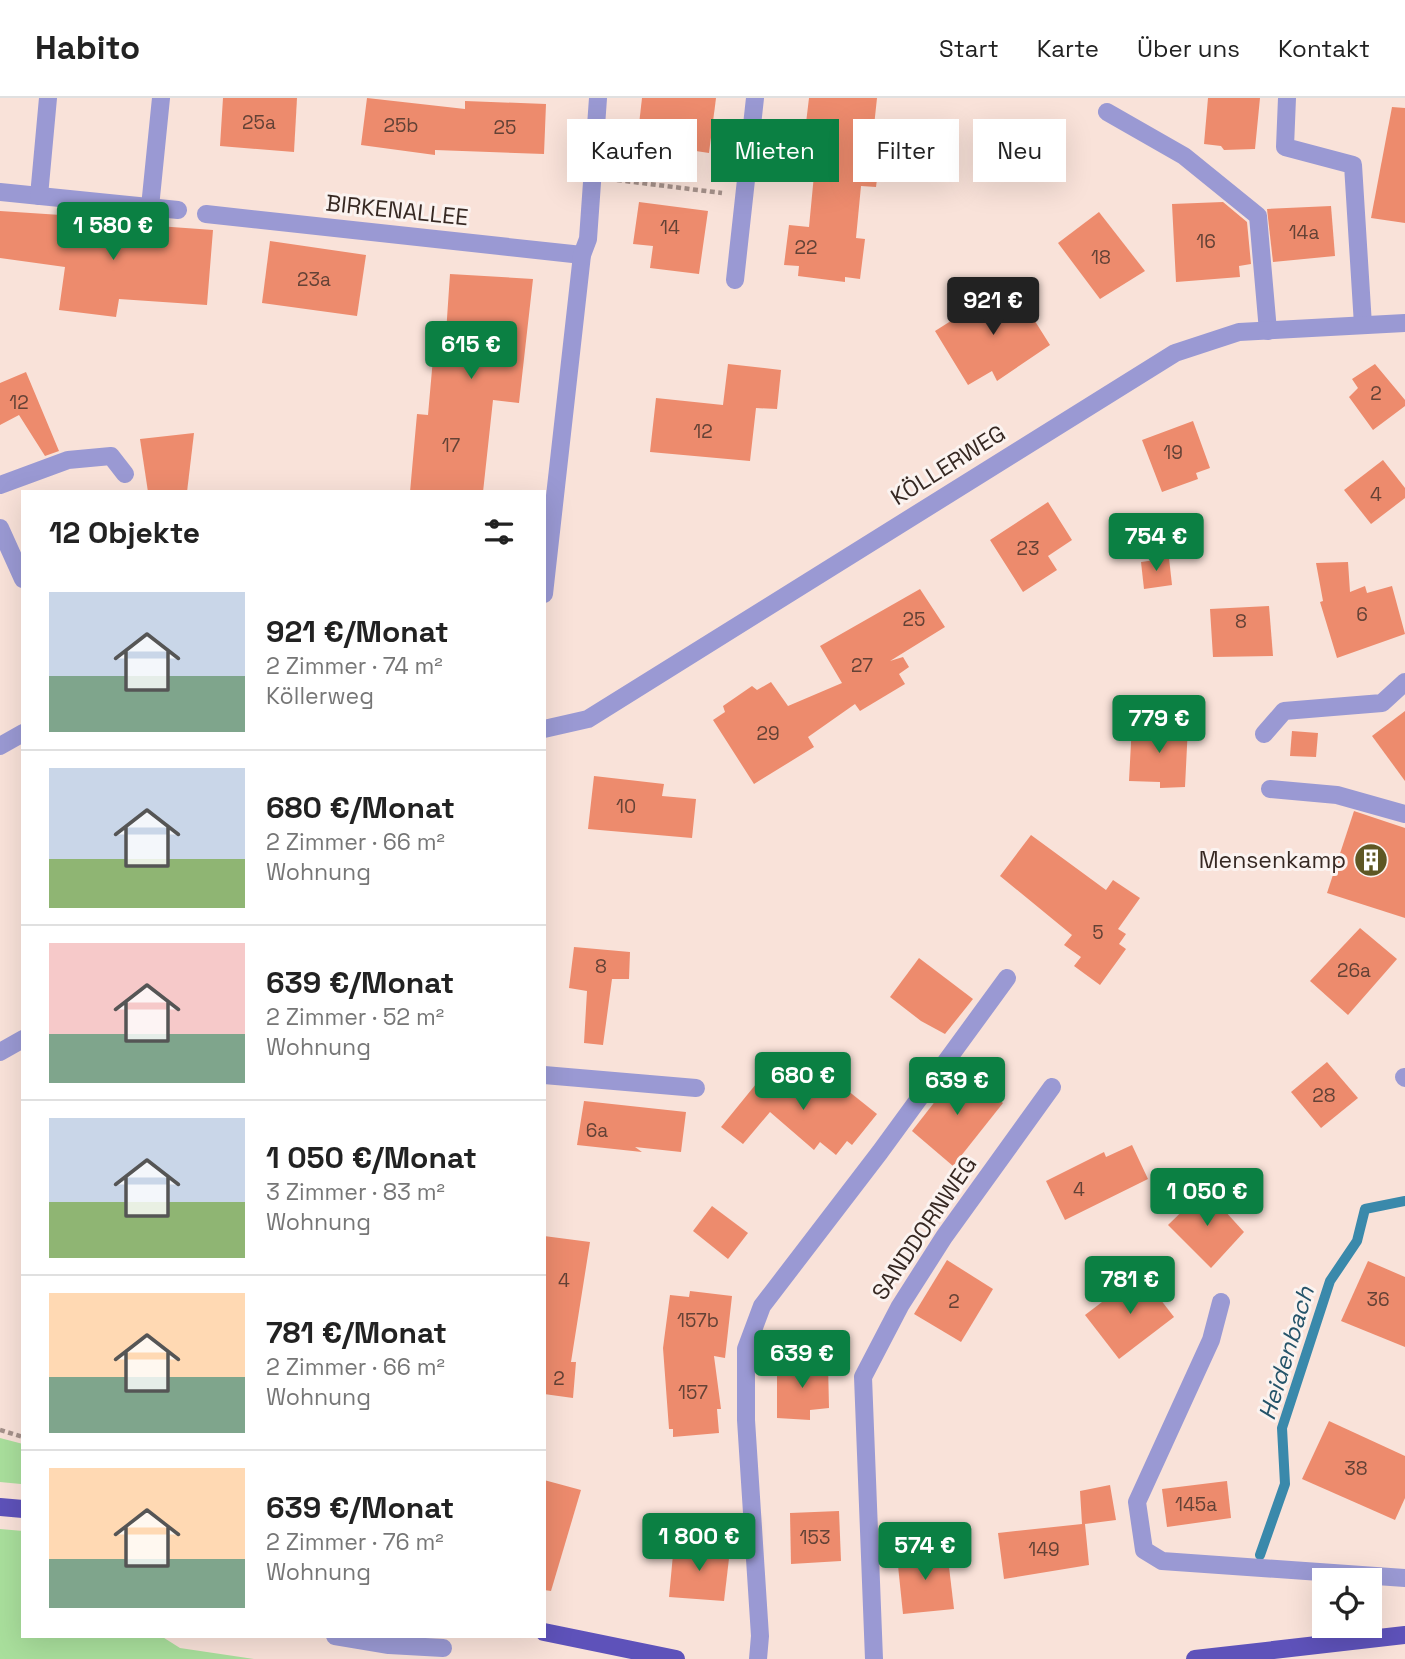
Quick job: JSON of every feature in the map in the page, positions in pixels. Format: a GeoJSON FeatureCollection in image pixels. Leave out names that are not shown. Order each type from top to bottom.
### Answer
{"type":"FeatureCollection","features":[{"type":"Feature","properties":{"kind":"main road"},"geometry":{"type":"LineString","coordinates":[[0,1507],[21,1509]]}},
{"type":"Feature","properties":{"kind":"main road"},"geometry":{"type":"LineString","coordinates":[[546,1632],[676,1659]]}},
{"type":"Feature","properties":{"kind":"main road"},"geometry":{"type":"LineString","coordinates":[[1195,1659],[1405,1634]]}},
{"type":"Feature","properties":{"kind":"street"},"geometry":{"type":"LineString","coordinates":[[39,196],[48,98]]}},
{"type":"Feature","properties":{"kind":"street"},"geometry":{"type":"LineString","coordinates":[[150,207],[160,98]]}},
{"type":"Feature","properties":{"kind":"street"},"geometry":{"type":"LineString","coordinates":[[597,119],[598,98]]}},
{"type":"Feature","properties":{"kind":"street"},"geometry":{"type":"LineString","coordinates":[[735,280],[755,98]]}},
{"type":"Feature","properties":{"kind":"street"},"geometry":{"type":"LineString","coordinates":[[1287,98],[1285,147],[1353,165],[1363,326]]}},
{"type":"Feature","properties":{"kind":"street"},"geometry":{"type":"LineString","coordinates":[[1107,112],[1184,156],[1258,216],[1268,331]]}},
{"type":"Feature","properties":{"kind":"street"},"geometry":{"type":"LineString","coordinates":[[546,576],[582,255],[588,239],[594,182]]}},
{"type":"Feature","properties":{"kind":"street"},"geometry":{"type":"LineString","coordinates":[[0,192],[178,210]]}},
{"type":"Feature","properties":{"kind":"street","name":"BIRKENALLEE"},"geometry":{"type":"LineString","coordinates":[[206,214],[582,255]]}},
{"type":"Feature","properties":{"kind":"street","name":"KÖLLERWEG"},"geometry":{"type":"LineString","coordinates":[[546,729],[588,719],[1175,353],[1239,332],[1405,323]]}},
{"type":"Feature","properties":{"kind":"street"},"geometry":{"type":"LineString","coordinates":[[0,485],[68,460],[111,456],[125,474]]}},
{"type":"Feature","properties":{"kind":"street"},"geometry":{"type":"LineString","coordinates":[[2,540],[21,575]]}},
{"type":"Feature","properties":{"kind":"street"},"geometry":{"type":"LineString","coordinates":[[1264,734],[1284,711],[1382,703],[1405,682]]}},
{"type":"Feature","properties":{"kind":"street"},"geometry":{"type":"LineString","coordinates":[[0,746],[21,734]]}},
{"type":"Feature","properties":{"kind":"street"},"geometry":{"type":"LineString","coordinates":[[1270,789],[1337,795],[1405,814]]}},
{"type":"Feature","properties":{"kind":"street"},"geometry":{"type":"LineString","coordinates":[[758,1659],[760,1636],[746,1420],[746,1349],[762,1306],[880,1152],[1007,978]]}},
{"type":"Feature","properties":{"kind":"street"},"geometry":{"type":"LineString","coordinates":[[0,1052],[21,1040]]}},
{"type":"Feature","properties":{"kind":"street"},"geometry":{"type":"LineString","coordinates":[[546,1075],[696,1088]]}},
{"type":"Feature","properties":{"kind":"street","name":"SANDDORNWEG"},"geometry":{"type":"LineString","coordinates":[[874,1659],[863,1377],[900,1306],[944,1237],[1052,1087]]}},
{"type":"Feature","properties":{"kind":"street"},"geometry":{"type":"LineString","coordinates":[[1221,1302],[1211,1340],[1137,1502],[1144,1550],[1162,1561],[1405,1578]]}},
{"type":"Feature","properties":{"kind":"street"},"geometry":{"type":"LineString","coordinates":[[347,1638],[389,1645],[443,1648]]}},
{"type":"Feature","properties":{"kind":"path"},"geometry":{"type":"LineString","coordinates":[[634,182],[744,196]]}},
{"type":"Feature","properties":{"kind":"path"},"geometry":{"type":"LineString","coordinates":[[0,1430],[21,1436]]}},
{"type":"Feature","properties":{"kind":"green space"},"geometry":{"type":"Polygon","coordinates":[[[0,1438],[21,1443],[21,1484],[0,1482],[0,1438]]]}},
{"type":"Feature","properties":{"kind":"green space"},"geometry":{"type":"Polygon","coordinates":[[[0,1529],[21,1531],[21,1638],[164,1638],[180,1648],[254,1659],[0,1659],[0,1529]]]}},
{"type":"Feature","properties":{"kind":"building"},"geometry":{"type":"Polygon","coordinates":[[[223,98],[297,98],[294,152],[220,146],[223,98]]]}},
{"type":"Feature","properties":{"kind":"building"},"geometry":{"type":"Polygon","coordinates":[[[367,98],[465,109],[465,101],[546,104],[544,154],[435,150],[435,155],[361,145],[367,98]]]}},
{"type":"Feature","properties":{"kind":"building"},"geometry":{"type":"Polygon","coordinates":[[[642,98],[716,98],[713,119],[711,119],[709,153],[697,151],[697,119],[640,119],[642,98]]]}},
{"type":"Feature","properties":{"kind":"building"},"geometry":{"type":"Polygon","coordinates":[[[809,98],[877,98],[875,119],[853,119],[853,182],[877,182],[876,187],[861,186],[856,238],[865,239],[860,279],[845,277],[845,282],[798,276],[799,266],[784,265],[789,225],[809,227],[813,182],[839,182],[839,119],[806,119],[809,98]]]}},
{"type":"Feature","properties":{"kind":"building"},"geometry":{"type":"Polygon","coordinates":[[[1208,98],[1260,98],[1255,149],[1224,150],[1221,146],[1204,144],[1208,98]]]}},
{"type":"Feature","properties":{"kind":"building"},"geometry":{"type":"Polygon","coordinates":[[[1392,107],[1405,108],[1405,223],[1371,218],[1392,107]]]}},
{"type":"Feature","properties":{"kind":"building"},"geometry":{"type":"Polygon","coordinates":[[[639,202],[708,211],[699,274],[650,268],[653,246],[633,244],[639,202]]]}},
{"type":"Feature","properties":{"kind":"building"},"geometry":{"type":"Polygon","coordinates":[[[1223,202],[1247,222],[1251,264],[1239,266],[1240,277],[1176,282],[1172,204],[1223,202]]]}},
{"type":"Feature","properties":{"kind":"building"},"geometry":{"type":"Polygon","coordinates":[[[1331,206],[1335,256],[1273,262],[1267,209],[1331,206]]]}},
{"type":"Feature","properties":{"kind":"building"},"geometry":{"type":"Polygon","coordinates":[[[0,211],[61,215],[59,228],[143,239],[144,225],[213,230],[207,305],[119,299],[116,317],[59,310],[65,267],[0,258],[0,211]]]}},
{"type":"Feature","properties":{"kind":"building"},"geometry":{"type":"Polygon","coordinates":[[[1099,212],[1145,271],[1100,299],[1058,243],[1099,212]]]}},
{"type":"Feature","properties":{"kind":"building"},"geometry":{"type":"Polygon","coordinates":[[[270,241],[366,255],[357,316],[262,303],[270,241]]]}},
{"type":"Feature","properties":{"kind":"building"},"geometry":{"type":"Polygon","coordinates":[[[450,274],[533,279],[519,403],[493,400],[483,490],[410,490],[417,414],[428,415],[434,347],[445,348],[450,274]]]}},
{"type":"Feature","properties":{"kind":"building"},"geometry":{"type":"Polygon","coordinates":[[[1011,283],[1050,345],[997,381],[992,371],[968,385],[935,331],[1011,283]]]}},
{"type":"Feature","properties":{"kind":"building"},"geometry":{"type":"Polygon","coordinates":[[[728,364],[781,370],[777,409],[756,408],[750,461],[650,452],[656,398],[723,405],[728,364]]]}},
{"type":"Feature","properties":{"kind":"building"},"geometry":{"type":"Polygon","coordinates":[[[1375,364],[1405,400],[1405,406],[1373,430],[1349,397],[1358,388],[1352,379],[1375,364]]]}},
{"type":"Feature","properties":{"kind":"building"},"geometry":{"type":"Polygon","coordinates":[[[26,372],[59,451],[45,456],[19,415],[0,425],[0,383],[26,372]]]}},
{"type":"Feature","properties":{"kind":"building"},"geometry":{"type":"Polygon","coordinates":[[[1193,421],[1210,468],[1196,473],[1198,479],[1162,492],[1142,440],[1193,421]]]}},
{"type":"Feature","properties":{"kind":"building"},"geometry":{"type":"Polygon","coordinates":[[[194,433],[187,490],[148,490],[140,439],[194,433]]]}},
{"type":"Feature","properties":{"kind":"building"},"geometry":{"type":"Polygon","coordinates":[[[1383,460],[1405,488],[1405,498],[1371,524],[1344,490],[1383,460]]]}},
{"type":"Feature","properties":{"kind":"building"},"geometry":{"type":"Polygon","coordinates":[[[1048,502],[1072,540],[1048,556],[1057,570],[1023,592],[990,540],[1048,502]]]}},
{"type":"Feature","properties":{"kind":"building"},"geometry":{"type":"Polygon","coordinates":[[[1169,558],[1172,585],[1144,589],[1141,562],[1169,558]]]}},
{"type":"Feature","properties":{"kind":"building"},"geometry":{"type":"Polygon","coordinates":[[[1348,562],[1350,592],[1365,586],[1367,593],[1392,586],[1405,634],[1337,658],[1320,602],[1323,601],[1316,563],[1348,562]]]}},
{"type":"Feature","properties":{"kind":"building"},"geometry":{"type":"Polygon","coordinates":[[[920,589],[945,627],[890,661],[903,657],[909,667],[899,674],[905,684],[860,711],[855,704],[808,737],[814,747],[754,784],[713,720],[725,712],[723,706],[752,686],[757,690],[771,682],[788,706],[842,683],[820,646],[920,589]]]}},
{"type":"Feature","properties":{"kind":"building"},"geometry":{"type":"Polygon","coordinates":[[[1269,606],[1273,656],[1213,657],[1210,609],[1269,606]]]}},
{"type":"Feature","properties":{"kind":"building"},"geometry":{"type":"Polygon","coordinates":[[[1405,711],[1405,781],[1372,736],[1405,711]]]}},
{"type":"Feature","properties":{"kind":"building"},"geometry":{"type":"Polygon","coordinates":[[[1132,724],[1188,726],[1185,787],[1160,788],[1160,782],[1129,781],[1132,724]]]}},
{"type":"Feature","properties":{"kind":"building"},"geometry":{"type":"Polygon","coordinates":[[[1292,731],[1318,733],[1316,757],[1290,756],[1292,731]]]}},
{"type":"Feature","properties":{"kind":"building"},"geometry":{"type":"Polygon","coordinates":[[[594,776],[664,784],[662,796],[696,799],[692,838],[588,829],[594,776]]]}},
{"type":"Feature","properties":{"kind":"building","name":"Mensenkamp"},"geometry":{"type":"Polygon","coordinates":[[[1354,811],[1405,828],[1405,918],[1327,893],[1354,811]]]}},
{"type":"Feature","properties":{"kind":"building"},"geometry":{"type":"Polygon","coordinates":[[[1031,835],[1106,890],[1113,880],[1140,898],[1118,929],[1126,934],[1119,944],[1126,949],[1100,985],[1074,966],[1081,957],[1064,945],[1072,935],[1000,876],[1031,835]]]}},
{"type":"Feature","properties":{"kind":"building"},"geometry":{"type":"Polygon","coordinates":[[[1360,928],[1397,959],[1348,1015],[1310,981],[1360,928]]]}},
{"type":"Feature","properties":{"kind":"building"},"geometry":{"type":"Polygon","coordinates":[[[574,947],[630,952],[629,979],[612,979],[603,1045],[584,1043],[587,991],[569,988],[574,947]]]}},
{"type":"Feature","properties":{"kind":"building"},"geometry":{"type":"Polygon","coordinates":[[[919,958],[973,999],[945,1034],[921,1021],[890,997],[919,958]]]}},
{"type":"Feature","properties":{"kind":"building"},"geometry":{"type":"Polygon","coordinates":[[[1327,1062],[1358,1098],[1321,1128],[1291,1092],[1327,1062]]]}},
{"type":"Feature","properties":{"kind":"building"},"geometry":{"type":"Polygon","coordinates":[[[769,1068],[802,1094],[808,1087],[813,1091],[827,1074],[877,1114],[852,1145],[847,1141],[836,1155],[820,1142],[814,1150],[770,1112],[743,1144],[721,1127],[769,1068]]]}},
{"type":"Feature","properties":{"kind":"building"},"geometry":{"type":"Polygon","coordinates":[[[961,1068],[1003,1103],[953,1166],[912,1131],[961,1068]]]}},
{"type":"Feature","properties":{"kind":"building"},"geometry":{"type":"Polygon","coordinates":[[[584,1101],[686,1112],[681,1152],[635,1147],[642,1152],[577,1145],[584,1101]]]}},
{"type":"Feature","properties":{"kind":"building"},"geometry":{"type":"Polygon","coordinates":[[[1132,1145],[1148,1179],[1065,1220],[1046,1181],[1104,1152],[1106,1157],[1132,1145]]]}},
{"type":"Feature","properties":{"kind":"building"},"geometry":{"type":"Polygon","coordinates":[[[1205,1189],[1244,1232],[1211,1268],[1168,1225],[1205,1189]]]}},
{"type":"Feature","properties":{"kind":"building"},"geometry":{"type":"Polygon","coordinates":[[[712,1206],[748,1233],[728,1259],[693,1231],[712,1206]]]}},
{"type":"Feature","properties":{"kind":"building"},"geometry":{"type":"Polygon","coordinates":[[[546,1236],[590,1242],[571,1362],[576,1362],[573,1398],[546,1394],[546,1236]]]}},
{"type":"Feature","properties":{"kind":"building"},"geometry":{"type":"Polygon","coordinates":[[[947,1260],[993,1289],[961,1342],[914,1314],[947,1260]]]}},
{"type":"Feature","properties":{"kind":"building"},"geometry":{"type":"Polygon","coordinates":[[[1368,1261],[1405,1277],[1405,1347],[1341,1321],[1368,1261]]]}},
{"type":"Feature","properties":{"kind":"building"},"geometry":{"type":"Polygon","coordinates":[[[1140,1273],[1174,1317],[1119,1359],[1085,1315],[1140,1273]]]}},
{"type":"Feature","properties":{"kind":"building"},"geometry":{"type":"Polygon","coordinates":[[[690,1291],[732,1296],[725,1358],[714,1356],[721,1409],[717,1409],[719,1433],[673,1437],[673,1429],[669,1429],[663,1348],[670,1295],[689,1297],[690,1291]]]}},
{"type":"Feature","properties":{"kind":"building"},"geometry":{"type":"Polygon","coordinates":[[[828,1363],[829,1408],[810,1410],[810,1420],[777,1418],[777,1364],[828,1363]]]}},
{"type":"Feature","properties":{"kind":"building"},"geometry":{"type":"Polygon","coordinates":[[[1329,1421],[1405,1456],[1405,1498],[1395,1520],[1302,1479],[1329,1421]]]}},
{"type":"Feature","properties":{"kind":"building"},"geometry":{"type":"Polygon","coordinates":[[[546,1481],[581,1490],[551,1591],[546,1590],[546,1481]]]}},
{"type":"Feature","properties":{"kind":"building"},"geometry":{"type":"Polygon","coordinates":[[[1227,1481],[1231,1518],[1167,1527],[1162,1489],[1227,1481]]]}},
{"type":"Feature","properties":{"kind":"building"},"geometry":{"type":"Polygon","coordinates":[[[1110,1485],[1116,1520],[1085,1524],[1089,1565],[1004,1579],[998,1533],[1082,1524],[1080,1491],[1110,1485]]]}},
{"type":"Feature","properties":{"kind":"building"},"geometry":{"type":"Polygon","coordinates":[[[839,1511],[841,1561],[791,1564],[790,1513],[839,1511]]]}},
{"type":"Feature","properties":{"kind":"building"},"geometry":{"type":"Polygon","coordinates":[[[674,1544],[730,1550],[724,1601],[669,1597],[674,1544]]]}},
{"type":"Feature","properties":{"kind":"building"},"geometry":{"type":"Polygon","coordinates":[[[947,1550],[954,1609],[903,1614],[897,1556],[947,1550]]]}},
{"type":"Feature","properties":{"kind":"waterway","name":"Heidenbach"},"geometry":{"type":"LineString","coordinates":[[1260,1555],[1285,1484],[1282,1428],[1330,1281],[1357,1241],[1365,1209],[1405,1201]]}},
{"type":"Feature","properties":{"kind":"place","name":"Mensenkamp"},"geometry":{"type":"Point","coordinates":[1371,860]}}]}
